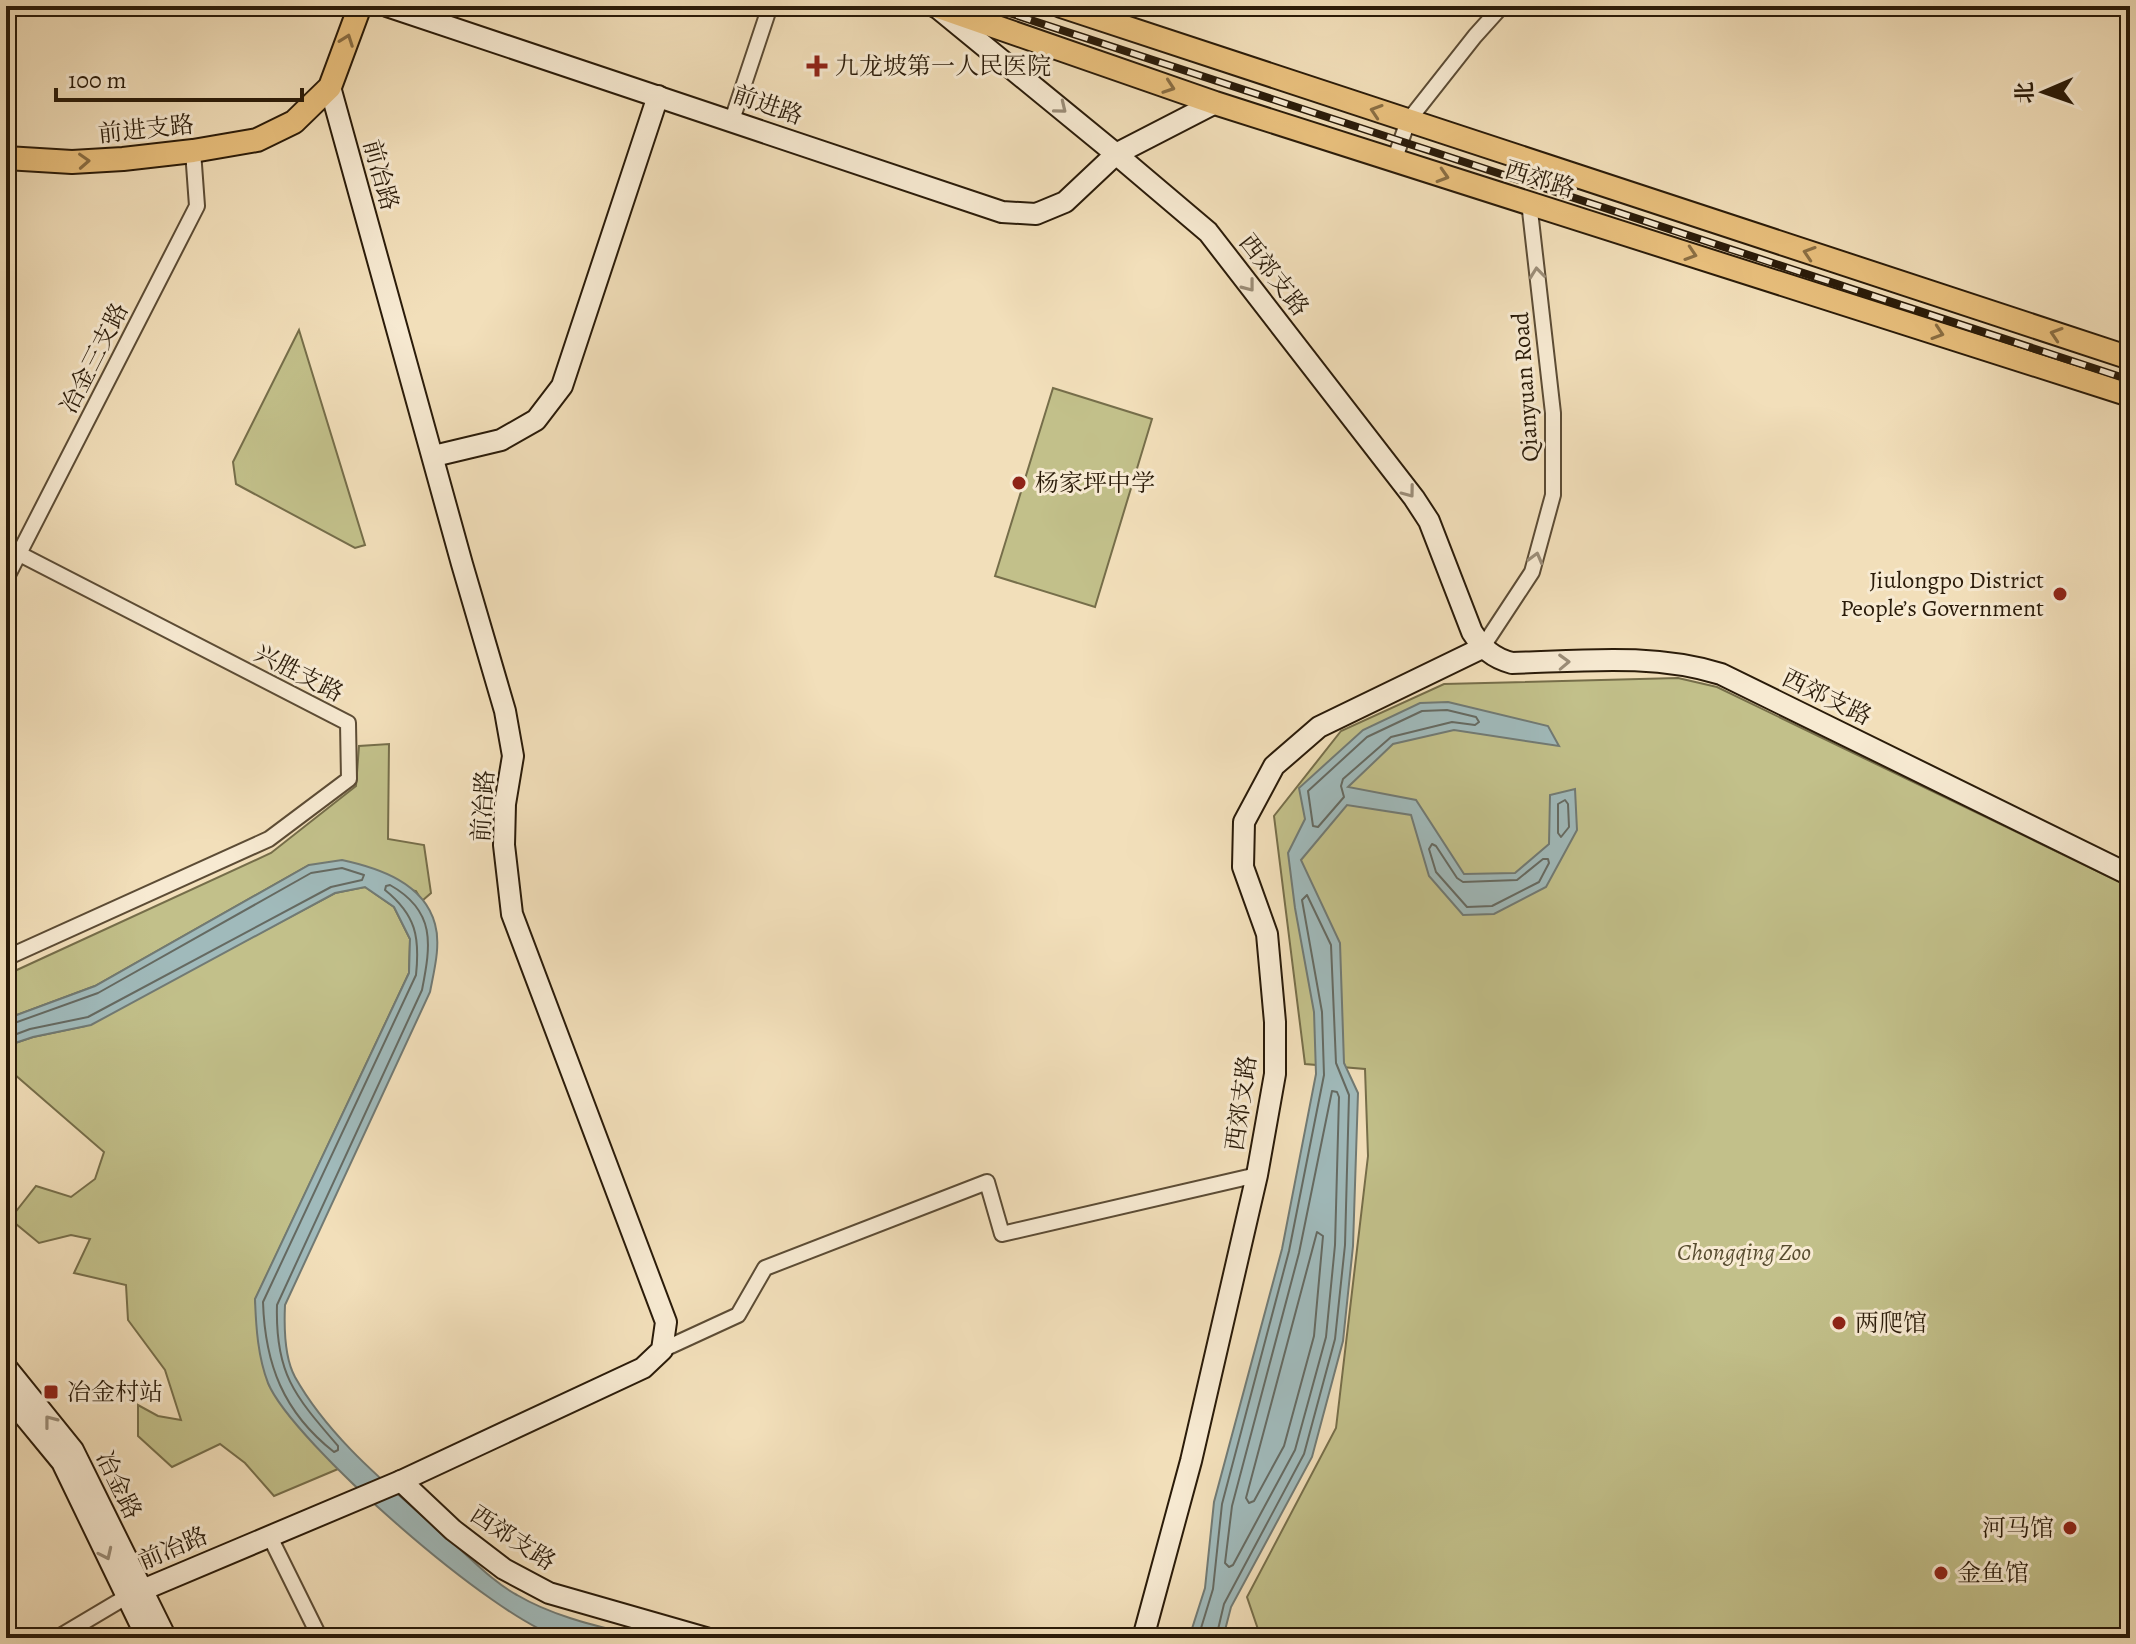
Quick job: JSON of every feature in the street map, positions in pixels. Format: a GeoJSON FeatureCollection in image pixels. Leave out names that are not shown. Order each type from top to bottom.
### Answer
{"type":"FeatureCollection","features":[{"type":"Feature","properties":{"kind":"main road","name":"前进支路"},"geometry":{"type":"LineString","coordinates":[[6,158],[72,162],[193,151],[257,140],[294,122],[330,87],[360,6]]}},
{"type":"Feature","properties":{"kind":"main road","name":"西郊路"},"geometry":{"type":"LineString","coordinates":[[936,6],[1215,103],[2130,395]]}},
{"type":"Feature","properties":{"kind":"main road","name":"西郊路"},"geometry":{"type":"LineString","coordinates":[[1061,6],[2130,358]]}},
{"type":"Feature","properties":{"kind":"street","name":"前进路"},"geometry":{"type":"LineString","coordinates":[[387,6],[1002,212],[1036,214],[1065,202],[1116,154],[1215,103]]}},
{"type":"Feature","properties":{"kind":"street"},"geometry":{"type":"LineString","coordinates":[[732,120],[770,6]]}},
{"type":"Feature","properties":{"kind":"street","name":"西郊支路"},"geometry":{"type":"LineString","coordinates":[[936,6],[1208,232],[1414,498],[1429,521],[1464,613],[1482,648],[1497,659],[1512,663],[1647,660],[1692,665],[1721,674],[2130,875]]}},
{"type":"Feature","properties":{"kind":"street"},"geometry":{"type":"LineString","coordinates":[[1394,161],[1408,121],[1502,6]]}},
{"type":"Feature","properties":{"kind":"street","name":"前冶路"},"geometry":{"type":"LineString","coordinates":[[57,1638],[134,1593],[401,1481],[643,1368],[662,1350],[666,1322],[512,914],[504,845],[505,804],[513,756],[505,711],[330,87]]}},
{"type":"Feature","properties":{"kind":"street"},"geometry":{"type":"LineString","coordinates":[[434,456],[501,440],[536,420],[562,386],[658,96]]}},
{"type":"Feature","properties":{"kind":"street","name":"冶金三支路"},"geometry":{"type":"LineString","coordinates":[[6,579],[13,550],[197,206],[193,151]]}},
{"type":"Feature","properties":{"kind":"street","name":"Qianyuan Road"},"geometry":{"type":"LineString","coordinates":[[1482,648],[1532,572],[1553,495],[1553,413],[1529,202]]}},
{"type":"Feature","properties":{"kind":"street","name":"兴胜支路"},"geometry":{"type":"LineString","coordinates":[[6,958],[269,839],[349,779],[348,723],[13,550]]}},
{"type":"Feature","properties":{"kind":"street","name":"西郊支路"},"geometry":{"type":"LineString","coordinates":[[1143,1638],[1191,1461],[1257,1175],[1275,1074],[1275,1022],[1267,934],[1243,867],[1244,822],[1274,766],[1319,727],[1482,648]]}},
{"type":"Feature","properties":{"kind":"street"},"geometry":{"type":"LineString","coordinates":[[662,1350],[738,1315],[765,1268],[987,1182],[1002,1234],[1257,1175]]}},
{"type":"Feature","properties":{"kind":"street","name":"冶金路"},"geometry":{"type":"LineString","coordinates":[[6,1367],[73,1450],[134,1593],[147,1638]]}},
{"type":"Feature","properties":{"kind":"street","name":"冶金路"},"geometry":{"type":"LineString","coordinates":[[6,1394],[62,1462],[134,1593],[166,1638]]}},
{"type":"Feature","properties":{"kind":"street","name":"西郊支路"},"geometry":{"type":"LineString","coordinates":[[401,1481],[453,1530],[504,1569],[549,1593],[706,1638]]}},
{"type":"Feature","properties":{"kind":"street"},"geometry":{"type":"LineString","coordinates":[[269,1535],[320,1638]]}},
{"type":"Feature","properties":{"kind":"green space"},"geometry":{"type":"Polygon","coordinates":[[[299,330],[365,545],[355,548],[236,484],[233,462],[299,330]]]}},
{"type":"Feature","properties":{"kind":"green space"},"geometry":{"type":"Polygon","coordinates":[[[1053,388],[1152,419],[1095,607],[995,576],[1053,388]]]}},
{"type":"Feature","properties":{"kind":"green space","name":"Chongqing Zoo"},"geometry":{"type":"Polygon","coordinates":[[[1678,678],[1717,687],[2130,887],[2130,1638],[1261,1638],[1247,1597],[1336,1428],[1368,1156],[1365,1069],[1305,1064],[1274,816],[1341,731],[1444,684],[1678,678]]]}},
{"type":"Feature","properties":{"kind":"green space"},"geometry":{"type":"Polygon","coordinates":[[[389,744],[388,839],[424,845],[431,893],[422,901],[416,891],[309,865],[95,986],[6,1019],[6,975],[271,853],[356,786],[359,746],[389,744]]]}},
{"type":"Feature","properties":{"kind":"green space"},"geometry":{"type":"Polygon","coordinates":[[[365,887],[394,907],[410,939],[409,973],[255,1300],[269,1385],[338,1469],[274,1496],[245,1463],[220,1444],[172,1467],[138,1436],[138,1405],[158,1416],[181,1420],[165,1370],[128,1320],[126,1285],[74,1273],[90,1239],[71,1235],[39,1243],[10,1219],[36,1186],[71,1197],[95,1179],[104,1152],[6,1067],[6,1046],[85,1026],[335,893],[365,887]]]}},
{"type":"Feature","properties":{"kind":"water"},"geometry":{"type":"Polygon","coordinates":[[[1448,702],[1548,726],[1559,746],[1454,730],[1393,744],[1348,787],[1416,800],[1464,874],[1515,873],[1549,844],[1550,795],[1575,789],[1577,830],[1546,887],[1494,914],[1463,915],[1429,876],[1411,815],[1347,805],[1301,860],[1340,943],[1344,1063],[1358,1093],[1353,1246],[1343,1341],[1312,1457],[1231,1607],[1223,1638],[1189,1638],[1205,1588],[1214,1502],[1282,1249],[1316,1074],[1314,1012],[1288,853],[1305,819],[1299,788],[1363,730],[1420,703],[1448,702]]]}},
{"type":"Feature","properties":{"kind":"water"},"geometry":{"type":"Polygon","coordinates":[[[342,860],[385,873],[421,898],[435,924],[436,958],[430,992],[285,1305],[286,1342],[291,1369],[326,1422],[345,1443],[384,1482],[498,1583],[547,1610],[645,1638],[590,1640],[560,1637],[531,1624],[492,1599],[447,1566],[355,1485],[285,1410],[268,1383],[258,1342],[255,1299],[409,973],[410,939],[394,907],[365,887],[335,893],[91,1025],[6,1046],[6,1019],[95,986],[309,865],[342,860]]]}},
{"type":"Feature","properties":{"kind":"railway"},"geometry":{"type":"LineString","coordinates":[[988,6],[2130,380]]}},
{"type":"Feature","properties":{"kind":"place","name":"九龙坡第一人民医院"},"geometry":{"type":"Point","coordinates":[817,66]}},
{"type":"Feature","properties":{"kind":"place","name":"杨家坪中学"},"geometry":{"type":"Point","coordinates":[1019,483]}},
{"type":"Feature","properties":{"kind":"place","name":"Jiulongpo District People’s Government"},"geometry":{"type":"Point","coordinates":[2060,594]}},
{"type":"Feature","properties":{"kind":"place","name":"两爬馆"},"geometry":{"type":"Point","coordinates":[1839,1323]}},
{"type":"Feature","properties":{"kind":"place","name":"冶金村站"},"geometry":{"type":"Point","coordinates":[51,1392]}},
{"type":"Feature","properties":{"kind":"place","name":"河马馆"},"geometry":{"type":"Point","coordinates":[2070,1528]}},
{"type":"Feature","properties":{"kind":"place","name":"金鱼馆"},"geometry":{"type":"Point","coordinates":[1941,1573]}}]}
